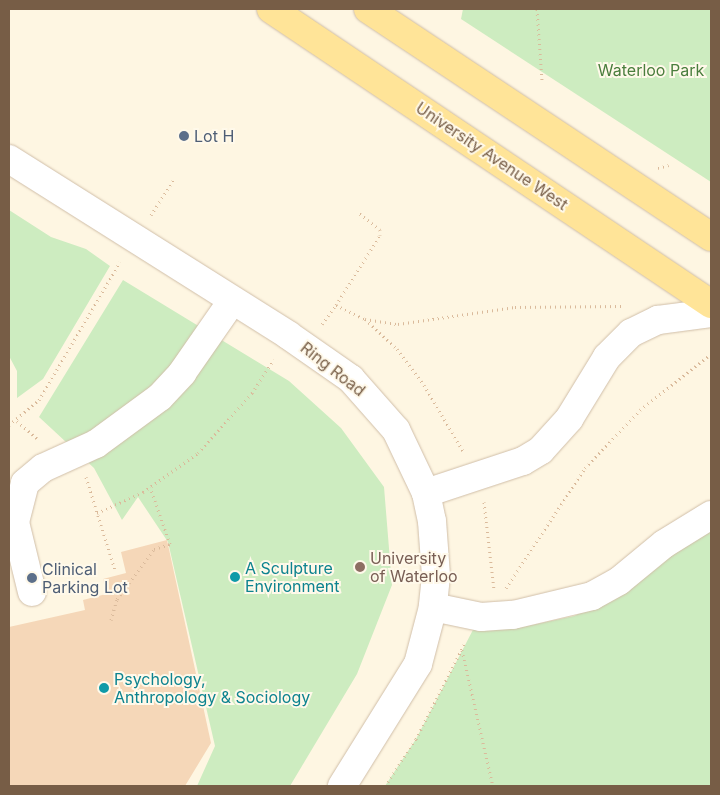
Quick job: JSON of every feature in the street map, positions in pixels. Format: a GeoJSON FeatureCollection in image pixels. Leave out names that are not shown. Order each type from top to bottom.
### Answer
{"type":"FeatureCollection","features":[{"type":"Feature","properties":{"kind":"main road","name":"University Avenue West"},"geometry":{"type":"LineString","coordinates":[[271,9],[711,304]]}},
{"type":"Feature","properties":{"kind":"main road"},"geometry":{"type":"LineString","coordinates":[[368,9],[711,236]]}},
{"type":"Feature","properties":{"kind":"street","name":"Ring Road"},"geometry":{"type":"LineString","coordinates":[[9,159],[288,335],[357,385],[396,430],[426,493],[436,576],[433,607],[418,664],[342,786]]}},
{"type":"Feature","properties":{"kind":"street"},"geometry":{"type":"LineString","coordinates":[[32,592],[15,522],[17,501],[25,483],[63,459],[96,444],[160,397],[182,373],[232,301]]}},
{"type":"Feature","properties":{"kind":"street"},"geometry":{"type":"LineString","coordinates":[[426,493],[523,461],[541,450],[569,419],[607,356],[631,333],[658,320],[711,313]]}},
{"type":"Feature","properties":{"kind":"street"},"geometry":{"type":"LineString","coordinates":[[433,607],[480,617],[546,610],[592,596],[619,581],[664,544],[711,515]]}},
{"type":"Feature","properties":{"kind":"path"},"geometry":{"type":"LineString","coordinates":[[537,9],[542,81]]}},
{"type":"Feature","properties":{"kind":"path"},"geometry":{"type":"LineString","coordinates":[[656,168],[669,166]]}},
{"type":"Feature","properties":{"kind":"path"},"geometry":{"type":"LineString","coordinates":[[157,207],[174,178]]}},
{"type":"Feature","properties":{"kind":"path"},"geometry":{"type":"LineString","coordinates":[[336,305],[380,235],[380,230],[358,212]]}},
{"type":"Feature","properties":{"kind":"path"},"geometry":{"type":"LineString","coordinates":[[9,425],[39,400],[114,274]]}},
{"type":"Feature","properties":{"kind":"path"},"geometry":{"type":"LineString","coordinates":[[365,319],[398,324],[515,307],[629,306]]}},
{"type":"Feature","properties":{"kind":"path"},"geometry":{"type":"LineString","coordinates":[[480,617],[506,587],[585,468],[640,410],[711,354]]}},
{"type":"Feature","properties":{"kind":"path"},"geometry":{"type":"LineString","coordinates":[[97,513],[150,487],[198,452],[269,370]]}},
{"type":"Feature","properties":{"kind":"path"},"geometry":{"type":"LineString","coordinates":[[63,459],[86,477],[115,570]]}},
{"type":"Feature","properties":{"kind":"path"},"geometry":{"type":"LineString","coordinates":[[111,620],[117,599],[154,549],[170,544],[150,487]]}},
{"type":"Feature","properties":{"kind":"path"},"geometry":{"type":"LineString","coordinates":[[385,786],[416,739],[462,650],[493,786]]}},
{"type":"Feature","properties":{"kind":"green space","name":"Waterloo Park"},"geometry":{"type":"Polygon","coordinates":[[[463,9],[711,9],[711,182],[461,19],[463,9]]]}},
{"type":"Feature","properties":{"kind":"green space"},"geometry":{"type":"Polygon","coordinates":[[[9,210],[51,237],[86,249],[110,266],[43,379],[17,398],[17,371],[9,356],[9,210]]]}},
{"type":"Feature","properties":{"kind":"green space"},"geometry":{"type":"Polygon","coordinates":[[[123,280],[289,381],[341,428],[384,487],[392,585],[357,674],[290,786],[197,786],[215,746],[168,542],[138,497],[122,520],[94,468],[39,417],[123,280]]]}},
{"type":"Feature","properties":{"kind":"green space"},"geometry":{"type":"Polygon","coordinates":[[[711,528],[711,786],[385,786],[416,739],[475,626],[513,629],[574,616],[625,591],[686,541],[711,528]]]}},
{"type":"Feature","properties":{"kind":"building","name":"Psychology, Anthropology & Sociology"},"geometry":{"type":"Polygon","coordinates":[[[167,540],[211,743],[185,786],[9,786],[9,627],[85,610],[83,600],[106,594],[103,579],[126,573],[121,552],[167,540]]]}},
{"type":"Feature","properties":{"kind":"place","name":"Lot H"},"geometry":{"type":"Point","coordinates":[184,136]}},
{"type":"Feature","properties":{"kind":"place","name":"University of Waterloo"},"geometry":{"type":"Point","coordinates":[360,567]}},
{"type":"Feature","properties":{"kind":"place","name":"A Sculpture Environment"},"geometry":{"type":"Point","coordinates":[235,577]}},
{"type":"Feature","properties":{"kind":"place","name":"Clinical Parking Lot"},"geometry":{"type":"Point","coordinates":[32,578]}},
{"type":"Feature","properties":{"kind":"place","name":"Psychology, Anthropology & Sociology"},"geometry":{"type":"Point","coordinates":[104,688]}}]}
